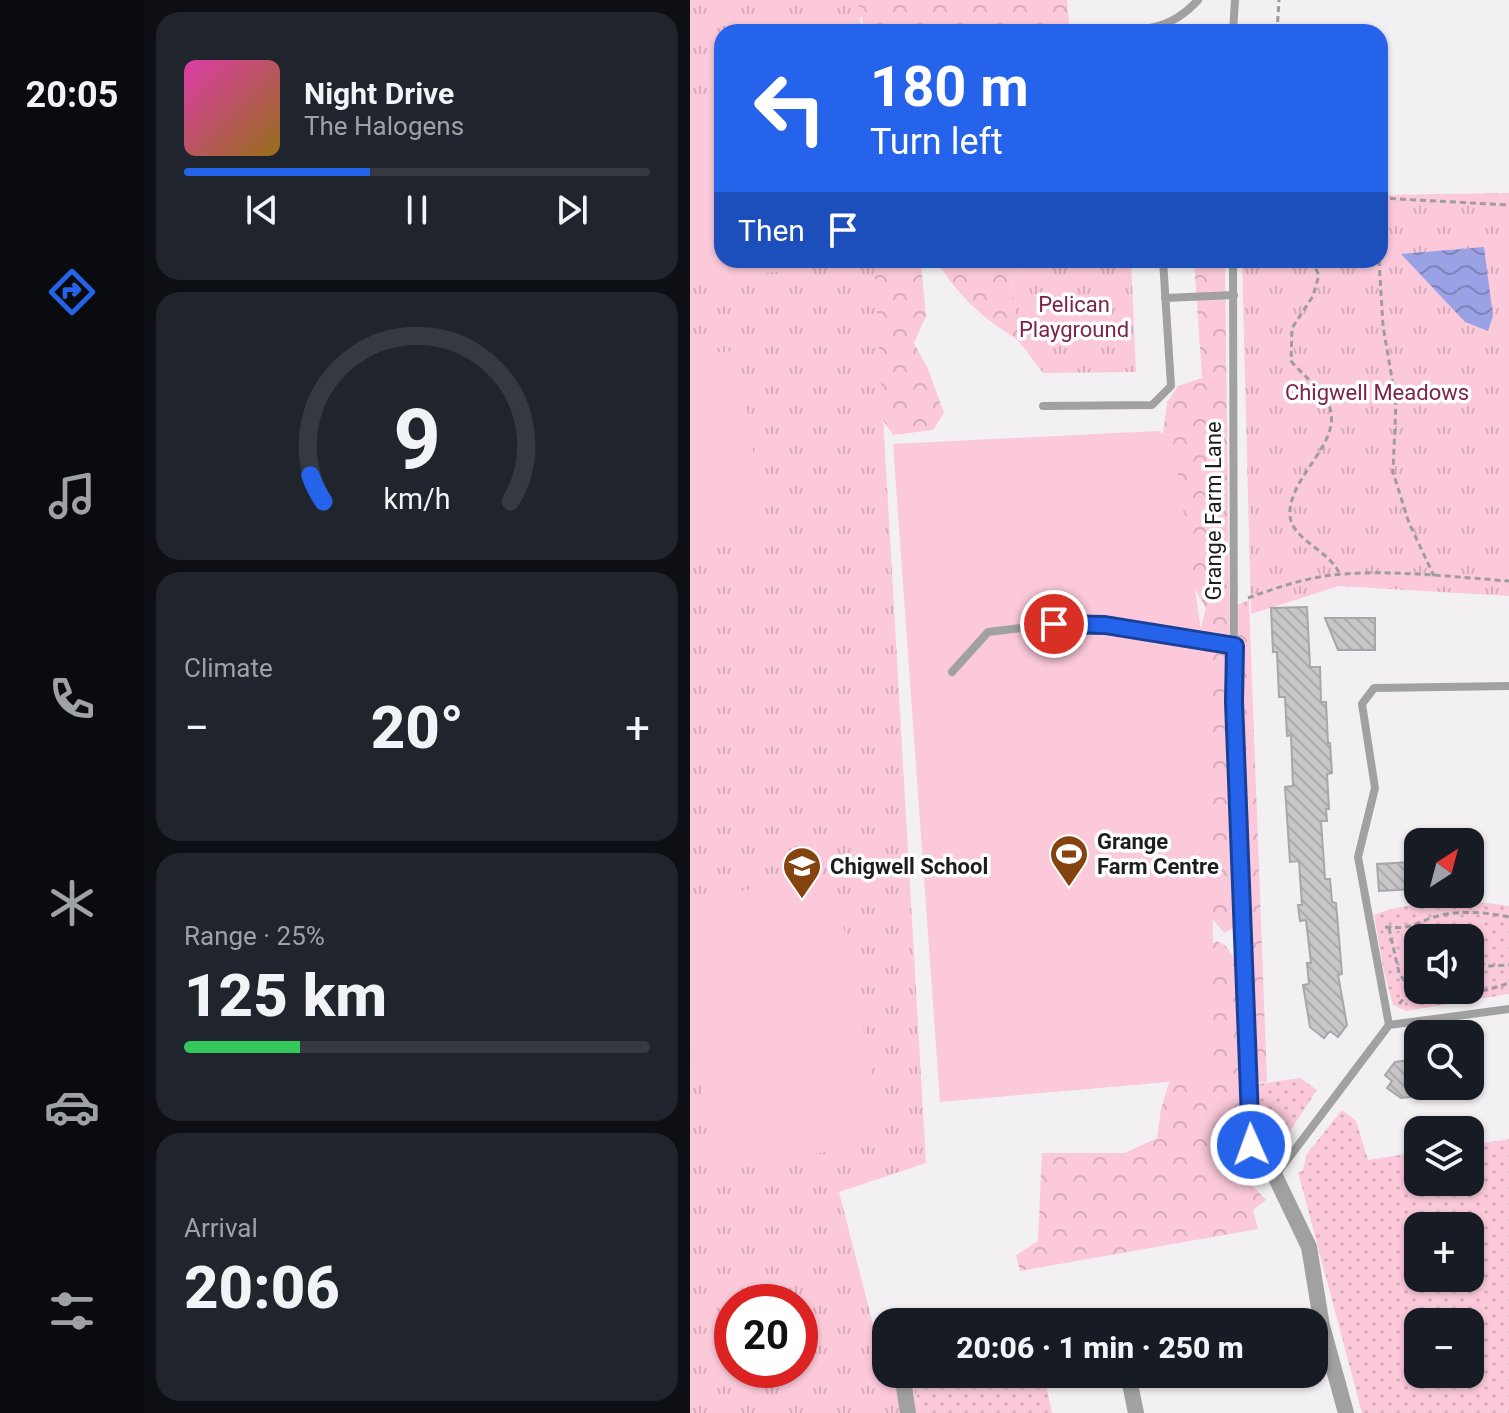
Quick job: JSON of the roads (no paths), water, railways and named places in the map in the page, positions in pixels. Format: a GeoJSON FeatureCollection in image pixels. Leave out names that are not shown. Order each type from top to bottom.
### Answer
{"type":"FeatureCollection","features":[{"type":"Feature","properties":{"kind":"street","name":"Grange Farm Lane"},"geometry":{"type":"LineString","coordinates":[[1251,1145],[1275,1176],[1309,1247],[1322,1326],[1346,1413]]}},
{"type":"Feature","properties":{"kind":"street"},"geometry":{"type":"LineString","coordinates":[[904,1388],[908,1413]]}},
{"type":"Feature","properties":{"kind":"street"},"geometry":{"type":"LineString","coordinates":[[1131,1388],[1136,1413]]}},
{"type":"Feature","properties":{"kind":"lane"},"geometry":{"type":"LineString","coordinates":[[1169,24],[1198,0]]}},
{"type":"Feature","properties":{"kind":"lane"},"geometry":{"type":"LineString","coordinates":[[1234,24],[1235,0]]}},
{"type":"Feature","properties":{"kind":"lane"},"geometry":{"type":"LineString","coordinates":[[1043,406],[1152,405],[1171,386],[1163,268]]}},
{"type":"Feature","properties":{"kind":"lane","name":"Grange Farm Lane"},"geometry":{"type":"LineString","coordinates":[[1233,268],[1234,702],[1251,1145]]}},
{"type":"Feature","properties":{"kind":"lane"},"geometry":{"type":"LineString","coordinates":[[1165,298],[1234,295]]}},
{"type":"Feature","properties":{"kind":"lane"},"geometry":{"type":"LineString","coordinates":[[952,672],[988,632],[1054,624],[1105,625],[1235,646]]}},
{"type":"Feature","properties":{"kind":"lane"},"geometry":{"type":"LineString","coordinates":[[1389,1025],[1358,857],[1375,788],[1362,704],[1374,688],[1509,686]]}},
{"type":"Feature","properties":{"kind":"lane"},"geometry":{"type":"LineString","coordinates":[[1275,1176],[1389,1025],[1509,1009]]}},
{"type":"Feature","properties":{"kind":"water"},"geometry":{"type":"Polygon","coordinates":[[[1484,247],[1493,316],[1488,331],[1465,322],[1401,254],[1484,247]]]}},
{"type":"Feature","properties":{"kind":"place","name":"Grange Farm Centre"},"geometry":{"type":"Point","coordinates":[1069,888]}},
{"type":"Feature","properties":{"kind":"place","name":"Chigwell School"},"geometry":{"type":"Point","coordinates":[802,900]}},
{"type":"Feature","properties":{"kind":"park label","name":"Pelican Playground"},"geometry":{"type":"Point","coordinates":[1074,316]}},
{"type":"Feature","properties":{"kind":"park label","name":"Chigwell Meadows"},"geometry":{"type":"Point","coordinates":[1377,392]}}]}
